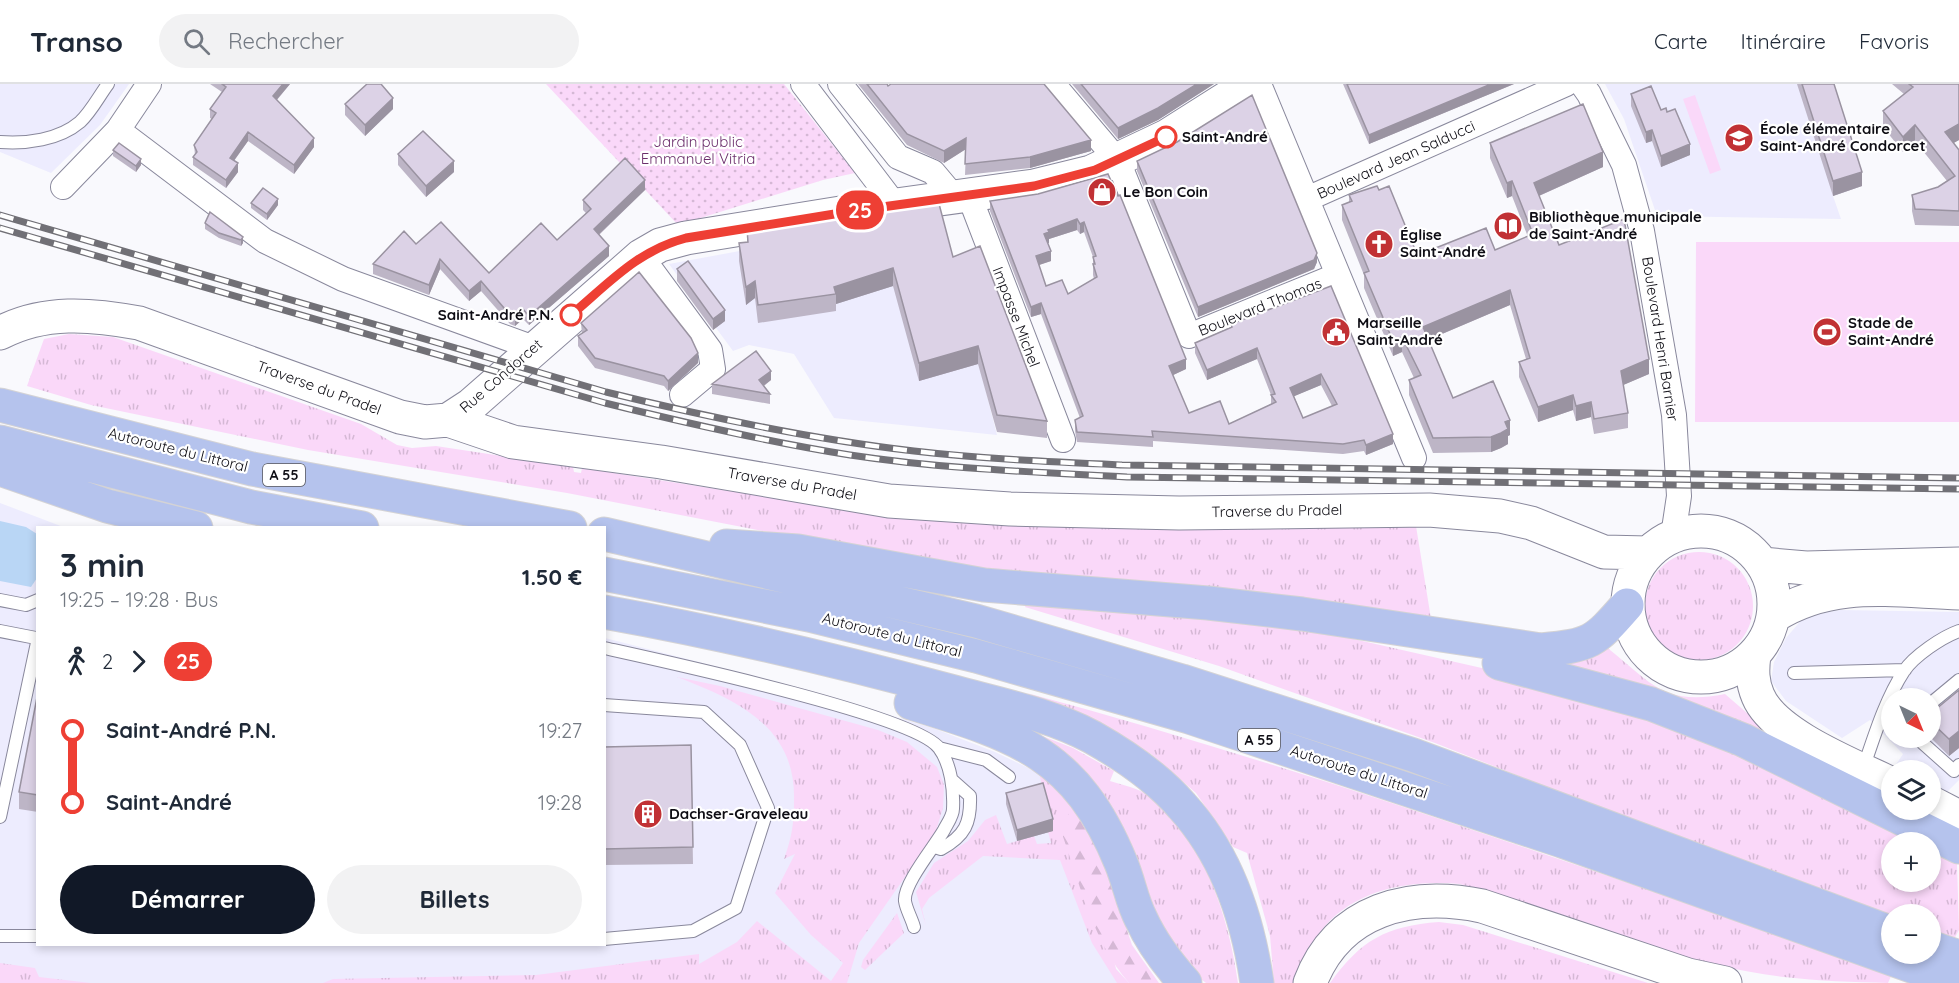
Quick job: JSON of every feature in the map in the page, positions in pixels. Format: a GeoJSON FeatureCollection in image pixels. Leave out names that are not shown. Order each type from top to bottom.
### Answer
{"type":"FeatureCollection","features":[{"type":"Feature","properties":{"kind":"highway","name":"Autoroute du Littoral"},"geometry":{"type":"LineString","coordinates":[[1,405],[252,469],[559,526]]}},
{"type":"Feature","properties":{"kind":"highway"},"geometry":{"type":"LineString","coordinates":[[0,442],[251,507],[351,526]]}},
{"type":"Feature","properties":{"kind":"highway"},"geometry":{"type":"LineString","coordinates":[[0,469],[107,506],[188,526]]}},
{"type":"Feature","properties":{"kind":"highway","name":"Autoroute du Littoral"},"geometry":{"type":"LineString","coordinates":[[612,536],[976,621],[1182,681],[1413,755],[1881,941]]}},
{"type":"Feature","properties":{"kind":"highway"},"geometry":{"type":"LineString","coordinates":[[612,536],[798,551],[984,585],[1208,603],[1302,614],[1541,650],[1581,646],[1603,633],[1627,598]]}},
{"type":"Feature","properties":{"kind":"highway","name":"Autoroute du Littoral"},"geometry":{"type":"LineString","coordinates":[[606,574],[809,615],[932,645],[1188,717],[1881,942]]}},
{"type":"Feature","properties":{"kind":"highway"},"geometry":{"type":"LineString","coordinates":[[606,612],[681,626],[846,663],[1034,714],[1090,736],[1120,754],[1182,805],[1208,840],[1236,898],[1251,942],[1257,983]]}},
{"type":"Feature","properties":{"kind":"highway"},"geometry":{"type":"LineString","coordinates":[[1302,614],[1563,678],[1651,704],[1743,740],[1959,846]]}},
{"type":"Feature","properties":{"kind":"highway"},"geometry":{"type":"LineString","coordinates":[[681,626],[782,664],[986,726],[1041,753],[1080,788],[1103,822],[1122,865],[1140,919],[1167,963],[1185,983]]}},
{"type":"Feature","properties":{"kind":"highway"},"geometry":{"type":"LineString","coordinates":[[1941,951],[1959,957]]}},
{"type":"Feature","properties":{"kind":"highway","name":"Autoroute du Littoral"},"geometry":{"type":"LineString","coordinates":[[1926,964],[1959,983]]}},
{"type":"Feature","properties":{"kind":"main road","name":"Rue Condorcet"},"geometry":{"type":"LineString","coordinates":[[448,420],[471,405],[641,255],[660,245],[686,238],[1034,186],[1091,172],[1167,136],[1248,85]]}},
{"type":"Feature","properties":{"kind":"main road","name":"Traverse du Pradel"},"geometry":{"type":"LineString","coordinates":[[0,333],[17,324],[57,315],[99,315],[139,323],[400,417],[425,422],[448,420],[513,442],[661,462],[889,501],[1010,509],[1179,513],[1429,510],[1500,516],[1531,523],[1604,552],[1660,544]]}},
{"type":"Feature","properties":{"kind":"main road"},"geometry":{"type":"LineString","coordinates":[[1604,552],[1627,598],[1631,629],[1643,651],[1662,667],[1685,676],[1710,677],[1734,670],[1754,655],[1767,637],[1774,616],[1772,589],[1762,564],[1749,548],[1732,537],[1713,531],[1693,531],[1660,544],[1635,570],[1627,598]]}},
{"type":"Feature","properties":{"kind":"main road"},"geometry":{"type":"LineString","coordinates":[[1762,564],[1806,568],[1959,564]]}},
{"type":"Feature","properties":{"kind":"main road"},"geometry":{"type":"LineString","coordinates":[[1774,616],[1811,597],[1836,590],[1959,593]]}},
{"type":"Feature","properties":{"kind":"main road"},"geometry":{"type":"LineString","coordinates":[[1754,655],[1752,674],[1758,698],[1783,727],[1825,752],[1881,790]]}},
{"type":"Feature","properties":{"kind":"main road"},"geometry":{"type":"LineString","coordinates":[[1825,752],[1881,779]]}},
{"type":"Feature","properties":{"kind":"main road"},"geometry":{"type":"LineString","coordinates":[[1941,808],[1959,817]]}},
{"type":"Feature","properties":{"kind":"main road"},"geometry":{"type":"LineString","coordinates":[[1922,820],[1959,846]]}},
{"type":"Feature","properties":{"kind":"main road"},"geometry":{"type":"LineString","coordinates":[[1310,983],[1323,956],[1357,922],[1397,905],[1421,900],[1450,899],[1482,906],[1688,975],[1725,983]]}},
{"type":"Feature","properties":{"kind":"street"},"geometry":{"type":"LineString","coordinates":[[63,187],[118,130],[149,84]]}},
{"type":"Feature","properties":{"kind":"street"},"geometry":{"type":"LineString","coordinates":[[802,84],[895,206]]}},
{"type":"Feature","properties":{"kind":"street","name":"Impasse Michel"},"geometry":{"type":"LineString","coordinates":[[840,84],[898,157],[933,172],[961,196],[1063,440]]}},
{"type":"Feature","properties":{"kind":"street"},"geometry":{"type":"LineString","coordinates":[[1053,84],[1118,161]]}},
{"type":"Feature","properties":{"kind":"street","name":"Boulevard Jean Salducci"},"geometry":{"type":"LineString","coordinates":[[1248,85],[1307,199],[1566,84]]}},
{"type":"Feature","properties":{"kind":"street","name":"Boulevard Henri Barnier"},"geometry":{"type":"LineString","coordinates":[[1582,84],[1624,165],[1642,231],[1674,415],[1679,496],[1660,544]]}},
{"type":"Feature","properties":{"kind":"street"},"geometry":{"type":"LineString","coordinates":[[118,130],[265,241],[343,279],[534,348]]}},
{"type":"Feature","properties":{"kind":"street","name":"Boulevard Thomas"},"geometry":{"type":"LineString","coordinates":[[1118,161],[1189,336],[1338,275]]}},
{"type":"Feature","properties":{"kind":"street"},"geometry":{"type":"LineString","coordinates":[[1307,199],[1414,458]]}},
{"type":"Feature","properties":{"kind":"street"},"geometry":{"type":"LineString","coordinates":[[641,255],[710,350],[713,369],[682,395]]}},
{"type":"Feature","properties":{"kind":"lane"},"geometry":{"type":"LineString","coordinates":[[0,142],[22,143],[43,138],[80,122],[108,84]]}},
{"type":"Feature","properties":{"kind":"lane"},"geometry":{"type":"LineString","coordinates":[[0,600],[26,605],[36,601]]}},
{"type":"Feature","properties":{"kind":"lane"},"geometry":{"type":"LineString","coordinates":[[1862,770],[1878,728],[1905,670],[1943,636],[1959,630]]}},
{"type":"Feature","properties":{"kind":"lane"},"geometry":{"type":"LineString","coordinates":[[0,631],[36,638]]}},
{"type":"Feature","properties":{"kind":"lane"},"geometry":{"type":"LineString","coordinates":[[0,817],[36,643]]}},
{"type":"Feature","properties":{"kind":"lane"},"geometry":{"type":"LineString","coordinates":[[606,648],[727,676],[831,704],[920,734],[939,748],[986,760],[1010,777]]}},
{"type":"Feature","properties":{"kind":"lane"},"geometry":{"type":"LineString","coordinates":[[1794,673],[1905,670]]}},
{"type":"Feature","properties":{"kind":"lane"},"geometry":{"type":"LineString","coordinates":[[1941,695],[1959,680]]}},
{"type":"Feature","properties":{"kind":"lane"},"geometry":{"type":"LineString","coordinates":[[606,705],[704,712],[740,745],[768,808],[736,908],[693,931],[606,939]]}},
{"type":"Feature","properties":{"kind":"lane"},"geometry":{"type":"LineString","coordinates":[[914,927],[905,900],[908,886],[935,847],[953,812],[952,780],[939,748]]}},
{"type":"Feature","properties":{"kind":"lane"},"geometry":{"type":"LineString","coordinates":[[1928,748],[1954,771],[1959,765]]}},
{"type":"Feature","properties":{"kind":"lane"},"geometry":{"type":"LineString","coordinates":[[0,786],[8,776]]}},
{"type":"Feature","properties":{"kind":"lane"},"geometry":{"type":"LineString","coordinates":[[935,847],[941,849],[958,839],[970,814],[970,796],[952,780]]}},
{"type":"Feature","properties":{"kind":"lane"},"geometry":{"type":"LineString","coordinates":[[0,936],[36,936]]}},
{"type":"Feature","properties":{"kind":"shaded area"},"geometry":{"type":"Polygon","coordinates":[[[0,84],[129,84],[100,125],[51,173],[0,152],[0,84]]]}},
{"type":"Feature","properties":{"kind":"shaded area","name":"École élémentaire Saint-André Condorcet"},"geometry":{"type":"Polygon","coordinates":[[[1605,84],[1830,84],[1862,186],[1833,196],[1841,219],[1657,216],[1624,119],[1605,84]]]}},
{"type":"Feature","properties":{"kind":"shaded area"},"geometry":{"type":"Polygon","coordinates":[[[941,214],[997,435],[834,418],[794,354],[749,345],[733,351],[669,264],[941,214]]]}},
{"type":"Feature","properties":{"kind":"shaded area"},"geometry":{"type":"Polygon","coordinates":[[[0,503],[61,526],[36,526],[36,946],[606,946],[606,638],[777,682],[933,728],[995,752],[1039,773],[1116,969],[1129,983],[0,983],[0,503]]]}},
{"type":"Feature","properties":{"kind":"shaded area"},"geometry":{"type":"Polygon","coordinates":[[[1840,610],[1959,612],[1959,780],[1946,793],[1941,790],[1941,760],[1899,760],[1903,754],[1897,748],[1941,748],[1941,688],[1881,688],[1881,731],[1870,720],[1842,738],[1786,701],[1771,681],[1774,662],[1786,638],[1804,617],[1840,610]]]}},
{"type":"Feature","properties":{"kind":"green space","name":"Jardin public Emmanuel Vitria"},"geometry":{"type":"Polygon","coordinates":[[[546,84],[784,84],[855,173],[823,180],[678,225],[546,84]]]}},
{"type":"Feature","properties":{"kind":"green space"},"geometry":{"type":"Polygon","coordinates":[[[1695,95],[1721,170],[1710,174],[1683,99],[1695,95]]]}},
{"type":"Feature","properties":{"kind":"green space","name":"Stade de Saint-André"},"geometry":{"type":"Polygon","coordinates":[[[1696,242],[1959,242],[1959,422],[1695,422],[1696,242]]]}},
{"type":"Feature","properties":{"kind":"green space"},"geometry":{"type":"Polygon","coordinates":[[[69,334],[113,337],[361,424],[397,445],[412,448],[436,446],[573,467],[574,472],[581,473],[582,468],[907,519],[1022,525],[1416,526],[1432,625],[907,559],[567,493],[308,450],[91,405],[27,386],[44,339],[69,334]]]}},
{"type":"Feature","properties":{"kind":"green space"},"geometry":{"type":"Polygon","coordinates":[[[1699,552],[1720,556],[1737,568],[1749,585],[1753,606],[1749,627],[1737,644],[1720,656],[1699,660],[1678,656],[1661,644],[1649,627],[1645,606],[1649,585],[1661,568],[1678,556],[1699,552]]]}},
{"type":"Feature","properties":{"kind":"green space"},"geometry":{"type":"Polygon","coordinates":[[[1026,601],[1296,626],[1583,691],[1689,726],[1897,832],[1881,832],[1881,892],[1941,892],[1941,855],[1957,864],[1959,930],[1951,945],[1941,941],[1941,904],[1881,904],[1881,918],[1435,743],[1219,666],[1025,607],[1026,601]]]}},
{"type":"Feature","properties":{"kind":"green space"},"geometry":{"type":"Polygon","coordinates":[[[1605,646],[1658,688],[1686,697],[1725,694],[1747,713],[1752,710],[1791,746],[1520,656],[1605,646]]]}},
{"type":"Feature","properties":{"kind":"green space"},"geometry":{"type":"Polygon","coordinates":[[[677,677],[720,686],[878,730],[907,742],[937,767],[944,785],[943,808],[935,834],[859,943],[847,983],[323,983],[333,979],[536,975],[699,954],[699,964],[737,942],[757,921],[831,981],[843,963],[811,935],[775,893],[795,854],[784,859],[794,816],[792,775],[785,753],[774,735],[741,707],[677,677]]]}},
{"type":"Feature","properties":{"kind":"green space"},"geometry":{"type":"Polygon","coordinates":[[[1027,693],[1245,756],[1462,826],[1892,974],[1888,983],[1784,977],[1744,971],[1662,951],[1460,884],[1442,883],[1387,889],[1354,903],[1339,913],[1320,932],[1295,983],[1274,983],[1270,936],[1247,853],[1233,847],[1196,793],[1151,754],[1087,717],[1027,693]]]}},
{"type":"Feature","properties":{"kind":"green space"},"geometry":{"type":"Polygon","coordinates":[[[1035,733],[1073,748],[1114,771],[1110,781],[1145,793],[1168,812],[1185,833],[1211,880],[1228,933],[1238,983],[1206,983],[1181,963],[1033,735],[1035,733]]]}},
{"type":"Feature","properties":{"kind":"green space"},"geometry":{"type":"Polygon","coordinates":[[[1039,773],[1077,803],[1116,969],[1129,983],[1117,983],[1092,943],[1060,860],[983,856],[929,898],[922,909],[926,926],[916,892],[934,863],[968,841],[985,820],[996,815],[1007,844],[1034,836],[1037,844],[1051,843],[1048,832],[1053,830],[1039,773]]]}},
{"type":"Feature","properties":{"kind":"green space"},"geometry":{"type":"Polygon","coordinates":[[[1077,803],[1098,844],[1132,945],[1159,983],[1129,983],[1116,967],[1096,930],[1061,831],[1067,816],[1077,803]]]}},
{"type":"Feature","properties":{"kind":"green space"},"geometry":{"type":"Polygon","coordinates":[[[897,913],[904,933],[865,970],[861,967],[863,960],[897,913]]]}},
{"type":"Feature","properties":{"kind":"green space"},"geometry":{"type":"Polygon","coordinates":[[[1439,922],[1463,925],[1648,983],[1330,983],[1353,956],[1376,938],[1404,927],[1439,922]]]}},
{"type":"Feature","properties":{"kind":"green space"},"geometry":{"type":"Polygon","coordinates":[[[0,963],[35,968],[39,977],[91,983],[0,983],[0,963]]]}},
{"type":"Feature","properties":{"kind":"water"},"geometry":{"type":"Polygon","coordinates":[[[0,521],[26,527],[36,533],[36,580],[31,587],[0,581],[0,521]]]}},
{"type":"Feature","properties":{"kind":"building"},"geometry":{"type":"Polygon","coordinates":[[[222,84],[283,84],[273,96],[314,138],[294,165],[248,132],[230,158],[238,163],[226,180],[193,157],[197,152],[194,145],[216,113],[210,109],[226,87],[222,84]]]}},
{"type":"Feature","properties":{"kind":"building"},"geometry":{"type":"Polygon","coordinates":[[[367,84],[381,84],[393,98],[365,125],[345,104],[367,84]]]}},
{"type":"Feature","properties":{"kind":"building"},"geometry":{"type":"Polygon","coordinates":[[[867,84],[887,84],[888,86],[891,84],[1044,84],[1091,140],[1030,157],[965,164],[966,138],[944,151],[907,134],[867,84]]]}},
{"type":"Feature","properties":{"kind":"building"},"geometry":{"type":"Polygon","coordinates":[[[1081,84],[1197,84],[1158,108],[1118,128],[1081,84]]]}},
{"type":"Feature","properties":{"kind":"building"},"geometry":{"type":"Polygon","coordinates":[[[1347,84],[1491,84],[1369,135],[1347,84]]]}},
{"type":"Feature","properties":{"kind":"building"},"geometry":{"type":"Polygon","coordinates":[[[1802,84],[1834,84],[1862,172],[1833,181],[1802,84]]]}},
{"type":"Feature","properties":{"kind":"building"},"geometry":{"type":"Polygon","coordinates":[[[1909,84],[1959,84],[1959,124],[1945,132],[1959,150],[1959,211],[1915,209],[1912,195],[1938,187],[1955,176],[1915,125],[1903,137],[1883,111],[1913,87],[1909,84]]]}},
{"type":"Feature","properties":{"kind":"building"},"geometry":{"type":"Polygon","coordinates":[[[1651,86],[1661,110],[1666,108],[1667,112],[1675,109],[1690,144],[1661,156],[1652,130],[1646,132],[1631,94],[1651,86]]]}},
{"type":"Feature","properties":{"kind":"building"},"geometry":{"type":"Polygon","coordinates":[[[1252,95],[1317,253],[1314,260],[1198,307],[1137,161],[1177,142],[1252,95]]]}},
{"type":"Feature","properties":{"kind":"building"},"geometry":{"type":"Polygon","coordinates":[[[1583,104],[1603,152],[1534,183],[1559,245],[1624,219],[1649,359],[1621,371],[1628,413],[1594,419],[1591,402],[1576,406],[1573,395],[1538,407],[1519,362],[1530,358],[1510,290],[1423,327],[1453,398],[1493,381],[1510,420],[1505,422],[1508,429],[1491,437],[1433,438],[1409,380],[1421,375],[1402,337],[1393,341],[1364,273],[1369,271],[1342,205],[1352,201],[1349,195],[1377,186],[1379,190],[1389,186],[1416,252],[1421,249],[1423,253],[1486,228],[1495,250],[1533,234],[1512,181],[1507,183],[1490,143],[1583,104]]]}},
{"type":"Feature","properties":{"kind":"building"},"geometry":{"type":"Polygon","coordinates":[[[423,131],[454,161],[426,186],[398,154],[423,131]]]}},
{"type":"Feature","properties":{"kind":"building"},"geometry":{"type":"Polygon","coordinates":[[[119,143],[141,159],[136,166],[113,150],[119,143]]]}},
{"type":"Feature","properties":{"kind":"building"},"geometry":{"type":"Polygon","coordinates":[[[625,158],[645,180],[594,229],[609,246],[529,316],[523,309],[515,316],[510,315],[481,281],[469,291],[440,259],[429,285],[373,264],[404,231],[416,244],[441,222],[489,273],[541,223],[557,240],[591,209],[583,200],[625,158]]]}},
{"type":"Feature","properties":{"kind":"building"},"geometry":{"type":"Polygon","coordinates":[[[1108,174],[1118,196],[1120,195],[1186,359],[1169,366],[1189,413],[1220,401],[1229,424],[1276,402],[1271,395],[1275,394],[1257,348],[1207,370],[1195,343],[1232,327],[1231,324],[1331,286],[1393,434],[1366,445],[1364,440],[1343,444],[1152,431],[1153,437],[1077,432],[1075,420],[1083,416],[1041,303],[1031,307],[990,201],[1038,194],[1108,174]],[[1077,219],[1048,230],[1049,232],[1044,234],[1051,251],[1036,256],[1046,286],[1062,280],[1068,294],[1097,277],[1093,264],[1095,264],[1093,257],[1096,256],[1084,222],[1080,224],[1077,219]],[[1321,374],[1290,388],[1303,418],[1337,404],[1321,374]]]}},
{"type":"Feature","properties":{"kind":"building"},"geometry":{"type":"Polygon","coordinates":[[[263,188],[278,199],[267,214],[251,203],[263,188]]]}},
{"type":"Feature","properties":{"kind":"building"},"geometry":{"type":"Polygon","coordinates":[[[938,200],[953,257],[980,246],[1047,421],[997,415],[978,346],[919,363],[893,268],[834,287],[836,294],[758,305],[755,281],[746,287],[739,243],[748,242],[747,229],[938,200]]]}},
{"type":"Feature","properties":{"kind":"building"},"geometry":{"type":"Polygon","coordinates":[[[210,212],[243,237],[241,240],[219,233],[205,223],[210,212]]]}},
{"type":"Feature","properties":{"kind":"building"},"geometry":{"type":"Polygon","coordinates":[[[688,261],[725,310],[713,319],[677,269],[688,261]]]}},
{"type":"Feature","properties":{"kind":"building"},"geometry":{"type":"Polygon","coordinates":[[[639,272],[691,338],[698,353],[668,381],[664,376],[595,358],[578,336],[587,330],[581,323],[639,272]]]}},
{"type":"Feature","properties":{"kind":"building"},"geometry":{"type":"Polygon","coordinates":[[[756,351],[771,371],[759,380],[770,394],[712,384],[756,351]]]}},
{"type":"Feature","properties":{"kind":"building"},"geometry":{"type":"Polygon","coordinates":[[[1959,690],[1959,731],[1949,739],[1941,731],[1941,705],[1959,690]]]}},
{"type":"Feature","properties":{"kind":"building"},"geometry":{"type":"Polygon","coordinates":[[[36,703],[36,795],[19,792],[36,703]]]}},
{"type":"Feature","properties":{"kind":"building","name":"Dachser-Graveleau"},"geometry":{"type":"Polygon","coordinates":[[[691,745],[693,847],[606,849],[606,747],[691,745]]]}},
{"type":"Feature","properties":{"kind":"building"},"geometry":{"type":"Polygon","coordinates":[[[1043,783],[1053,819],[1017,830],[1006,793],[1043,783]]]}},
{"type":"Feature","properties":{"kind":"railway"},"geometry":{"type":"LineString","coordinates":[[0,215],[606,392],[759,426],[875,446],[940,454],[1122,465],[1959,478]]}},
{"type":"Feature","properties":{"kind":"railway"},"geometry":{"type":"LineString","coordinates":[[0,228],[605,403],[758,438],[885,460],[1127,477],[1959,489]]}},
{"type":"Feature","properties":{"kind":"bus line","name":"25"},"geometry":{"type":"LineString","coordinates":[[571,315],[641,255],[660,245],[686,238],[853,211],[1034,186],[1095,170],[1166,137]]}},
{"type":"Feature","properties":{"kind":"place","name":"Saint-André"},"geometry":{"type":"Point","coordinates":[1166,137]}},
{"type":"Feature","properties":{"kind":"place","name":"École élémentaire Saint-André Condorcet"},"geometry":{"type":"Point","coordinates":[1739,138]}},
{"type":"Feature","properties":{"kind":"place","name":"Le Bon Coin"},"geometry":{"type":"Point","coordinates":[1102,192]}},
{"type":"Feature","properties":{"kind":"place","name":"Bibliothèque municipale de Saint-André"},"geometry":{"type":"Point","coordinates":[1508,226]}},
{"type":"Feature","properties":{"kind":"place","name":"Église Saint-André"},"geometry":{"type":"Point","coordinates":[1379,244]}},
{"type":"Feature","properties":{"kind":"place","name":"Saint-André P.N."},"geometry":{"type":"Point","coordinates":[571,315]}},
{"type":"Feature","properties":{"kind":"place","name":"Marseille Saint-André"},"geometry":{"type":"Point","coordinates":[1336,332]}},
{"type":"Feature","properties":{"kind":"place","name":"Stade de Saint-André"},"geometry":{"type":"Point","coordinates":[1827,332]}},
{"type":"Feature","properties":{"kind":"place","name":"Dachser-Graveleau"},"geometry":{"type":"Point","coordinates":[648,814]}}]}
